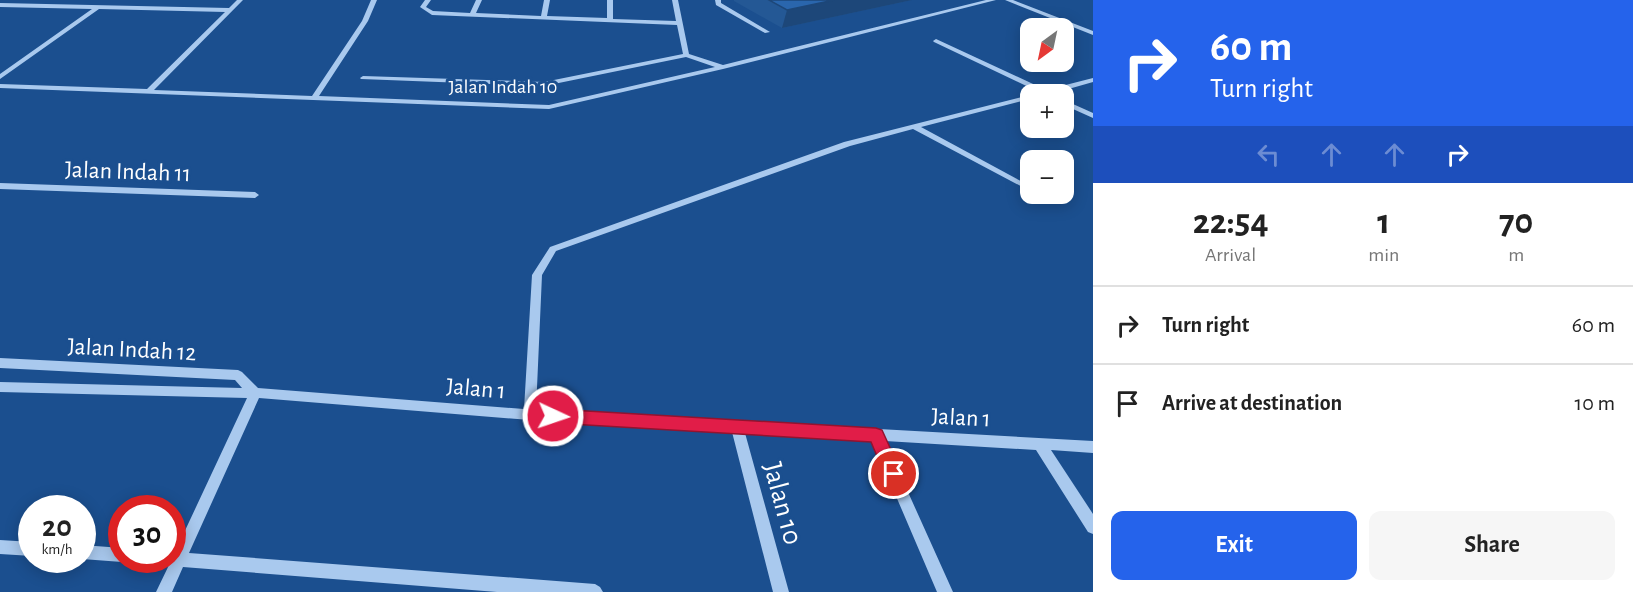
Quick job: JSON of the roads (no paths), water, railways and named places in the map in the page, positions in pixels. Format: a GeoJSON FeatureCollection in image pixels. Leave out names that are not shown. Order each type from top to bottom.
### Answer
{"type":"FeatureCollection","features":[{"type":"Feature","properties":{"kind":"street"},"geometry":{"type":"LineString","coordinates":[[149,91],[240,0]]}},
{"type":"Feature","properties":{"kind":"street"},"geometry":{"type":"LineString","coordinates":[[315,98],[364,21],[374,0]]}},
{"type":"Feature","properties":{"kind":"street"},"geometry":{"type":"LineString","coordinates":[[428,0],[423,7],[432,13],[679,23]]}},
{"type":"Feature","properties":{"kind":"street"},"geometry":{"type":"LineString","coordinates":[[472,15],[479,0]]}},
{"type":"Feature","properties":{"kind":"street"},"geometry":{"type":"LineString","coordinates":[[544,18],[547,0]]}},
{"type":"Feature","properties":{"kind":"street"},"geometry":{"type":"LineString","coordinates":[[610,0],[610,21]]}},
{"type":"Feature","properties":{"kind":"street"},"geometry":{"type":"LineString","coordinates":[[675,0],[686,55]]}},
{"type":"Feature","properties":{"kind":"street"},"geometry":{"type":"LineString","coordinates":[[717,0],[718,4],[767,32]]}},
{"type":"Feature","properties":{"kind":"street","name":"Jalan Indah 10"},"geometry":{"type":"LineString","coordinates":[[0,86],[549,107],[723,67],[993,0]]}},
{"type":"Feature","properties":{"kind":"street"},"geometry":{"type":"LineString","coordinates":[[1008,0],[1093,33]]}},
{"type":"Feature","properties":{"kind":"street"},"geometry":{"type":"LineString","coordinates":[[0,5],[230,10]]}},
{"type":"Feature","properties":{"kind":"street"},"geometry":{"type":"LineString","coordinates":[[0,77],[98,7]]}},
{"type":"Feature","properties":{"kind":"street"},"geometry":{"type":"LineString","coordinates":[[936,40],[1024,84]]}},
{"type":"Feature","properties":{"kind":"street"},"geometry":{"type":"LineString","coordinates":[[363,78],[544,84],[686,55],[723,67]]}},
{"type":"Feature","properties":{"kind":"street"},"geometry":{"type":"LineString","coordinates":[[1074,85],[1093,80]]}},
{"type":"Feature","properties":{"kind":"street"},"geometry":{"type":"LineString","coordinates":[[530,415],[537,275],[553,249],[847,144],[1020,99]]}},
{"type":"Feature","properties":{"kind":"street"},"geometry":{"type":"LineString","coordinates":[[1074,107],[1093,116]]}},
{"type":"Feature","properties":{"kind":"street"},"geometry":{"type":"LineString","coordinates":[[912,126],[1020,184]]}},
{"type":"Feature","properties":{"kind":"street","name":"Jalan Indah 11"},"geometry":{"type":"LineString","coordinates":[[0,186],[255,195]]}},
{"type":"Feature","properties":{"kind":"street","name":"Jalan Indah 12"},"geometry":{"type":"LineString","coordinates":[[0,363],[238,375],[255,393]]}},
{"type":"Feature","properties":{"kind":"street","name":"Jalan 1"},"geometry":{"type":"LineString","coordinates":[[0,387],[255,393],[530,415],[1093,447]]}},
{"type":"Feature","properties":{"kind":"street"},"geometry":{"type":"LineString","coordinates":[[186,538],[255,393]]}},
{"type":"Feature","properties":{"kind":"street","name":"Jalan 10"},"geometry":{"type":"LineString","coordinates":[[737,428],[781,592]]}},
{"type":"Feature","properties":{"kind":"street"},"geometry":{"type":"LineString","coordinates":[[876,435],[945,592]]}},
{"type":"Feature","properties":{"kind":"street"},"geometry":{"type":"LineString","coordinates":[[1040,444],[1093,527]]}},
{"type":"Feature","properties":{"kind":"street"},"geometry":{"type":"LineString","coordinates":[[0,547],[18,548]]}},
{"type":"Feature","properties":{"kind":"street"},"geometry":{"type":"LineString","coordinates":[[186,560],[595,592]]}},
{"type":"Feature","properties":{"kind":"street"},"geometry":{"type":"LineString","coordinates":[[164,592],[171,573]]}}]}
